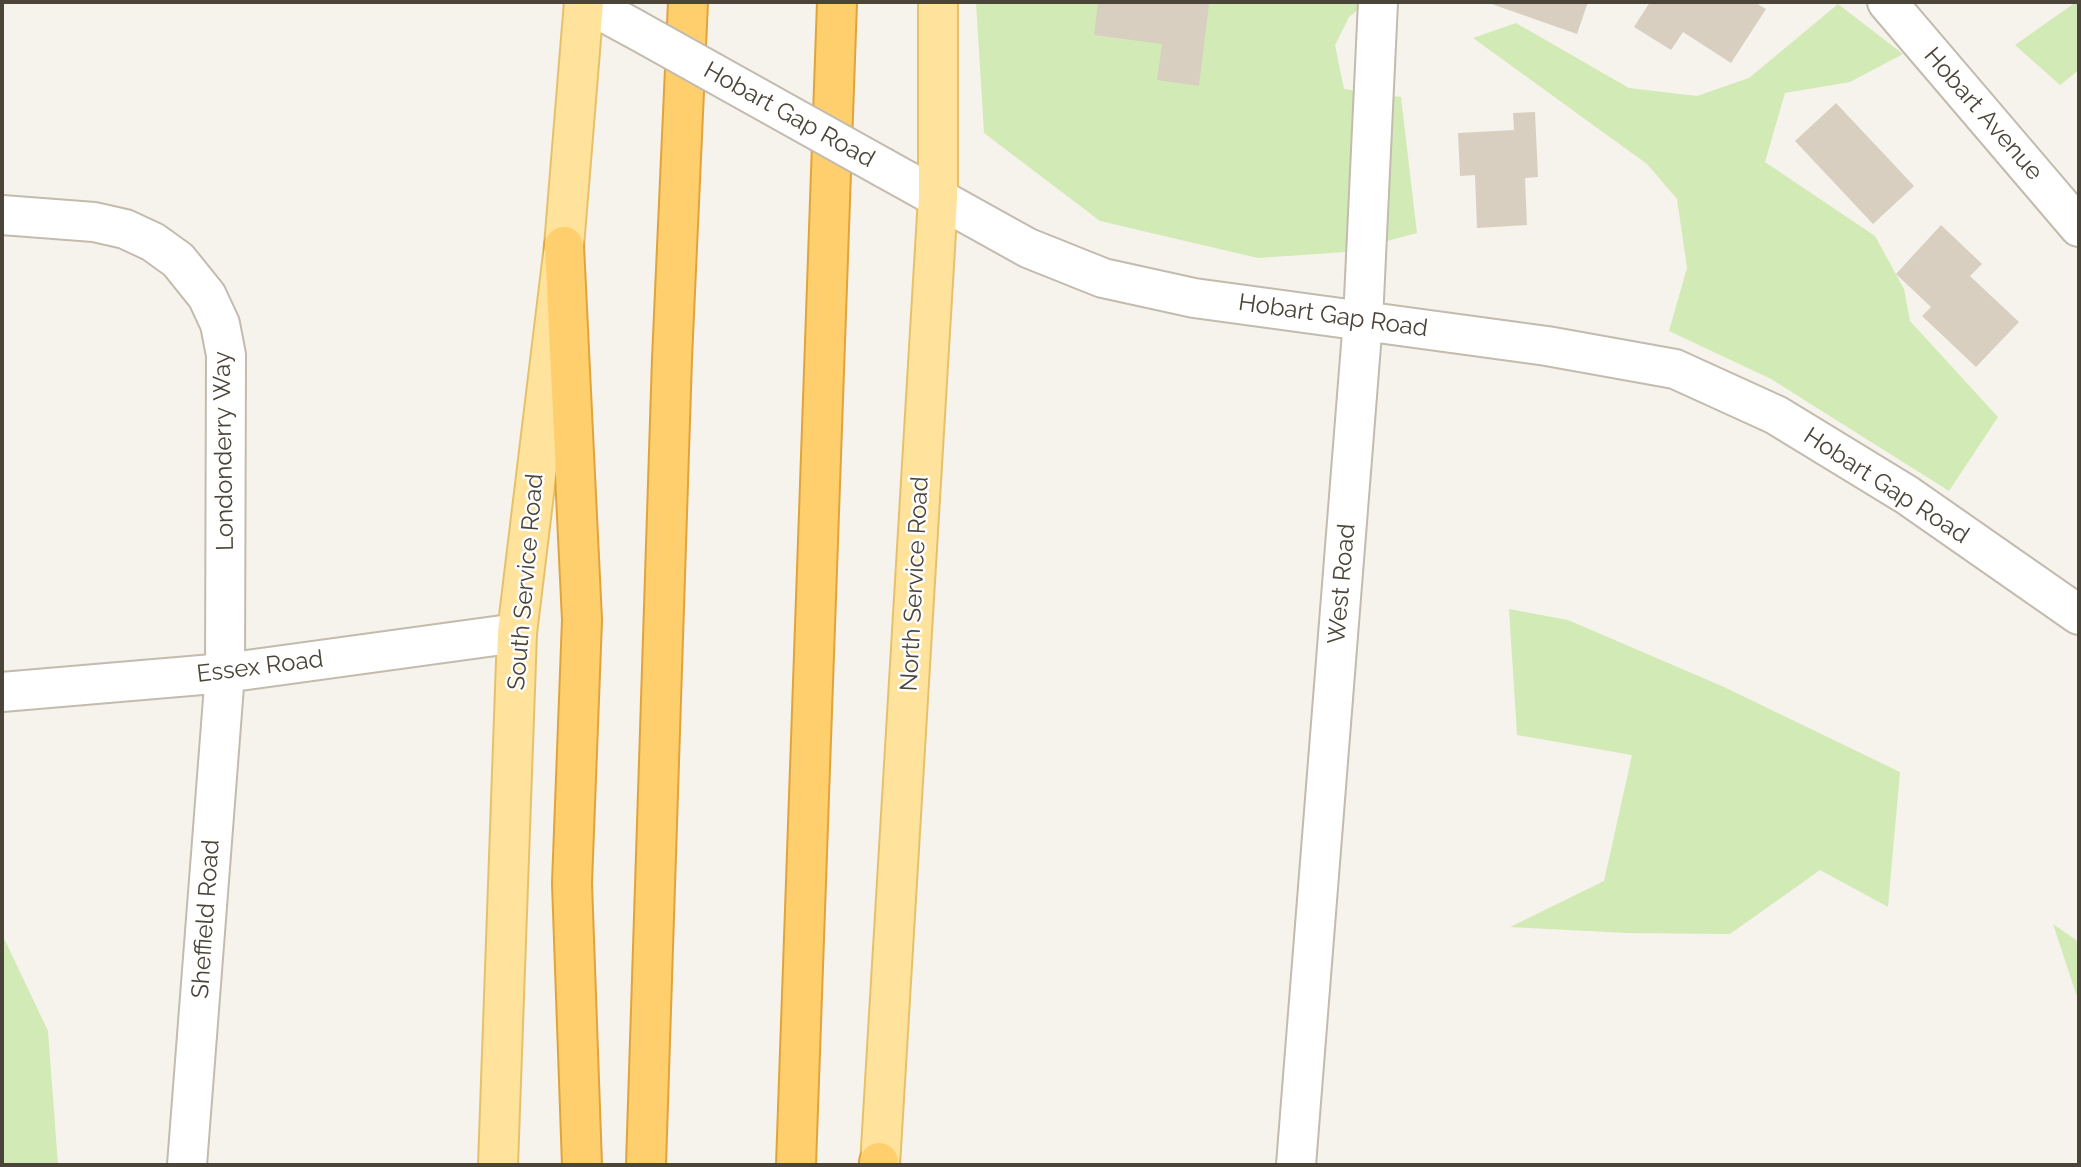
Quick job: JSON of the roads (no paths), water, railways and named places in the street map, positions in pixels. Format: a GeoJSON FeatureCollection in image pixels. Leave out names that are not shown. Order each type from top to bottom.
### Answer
{"type":"FeatureCollection","features":[{"type":"Feature","properties":{"kind":"highway"},"geometry":{"type":"LineString","coordinates":[[646,1165],[672,373],[688,2]]}},
{"type":"Feature","properties":{"kind":"highway"},"geometry":{"type":"LineString","coordinates":[[796,1165],[837,2]]}},
{"type":"Feature","properties":{"kind":"highway"},"geometry":{"type":"LineString","coordinates":[[564,246],[582,620],[572,883],[582,1165]]}},
{"type":"Feature","properties":{"kind":"main road","name":"South Service Road"},"geometry":{"type":"LineString","coordinates":[[498,1165],[517,633],[564,246],[585,2]]}},
{"type":"Feature","properties":{"kind":"main road","name":"North Service Road"},"geometry":{"type":"LineString","coordinates":[[879,1164],[938,198],[938,2]]}},
{"type":"Feature","properties":{"kind":"street","name":"Hobart Gap Road"},"geometry":{"type":"LineString","coordinates":[[585,2],[1028,248],[1103,278],[1194,298],[1547,346],[1675,369],[1788,422],[1907,495],[2079,615]]}},
{"type":"Feature","properties":{"kind":"street","name":"West Road"},"geometry":{"type":"LineString","coordinates":[[1296,1165],[1363,320],[1378,2]]}},
{"type":"Feature","properties":{"kind":"street","name":"Hobart Avenue"},"geometry":{"type":"LineString","coordinates":[[1887,2],[2079,227]]}},
{"type":"Feature","properties":{"kind":"street","name":"Londonderry Way"},"geometry":{"type":"LineString","coordinates":[[2,215],[94,222],[125,229],[153,242],[178,260],[207,296],[220,324],[226,355],[225,673]]}},
{"type":"Feature","properties":{"kind":"street","name":"Essex Road"},"geometry":{"type":"LineString","coordinates":[[2,692],[225,673],[517,633]]}},
{"type":"Feature","properties":{"kind":"street","name":"Sheffield Road"},"geometry":{"type":"LineString","coordinates":[[187,1165],[225,673]]}}]}
